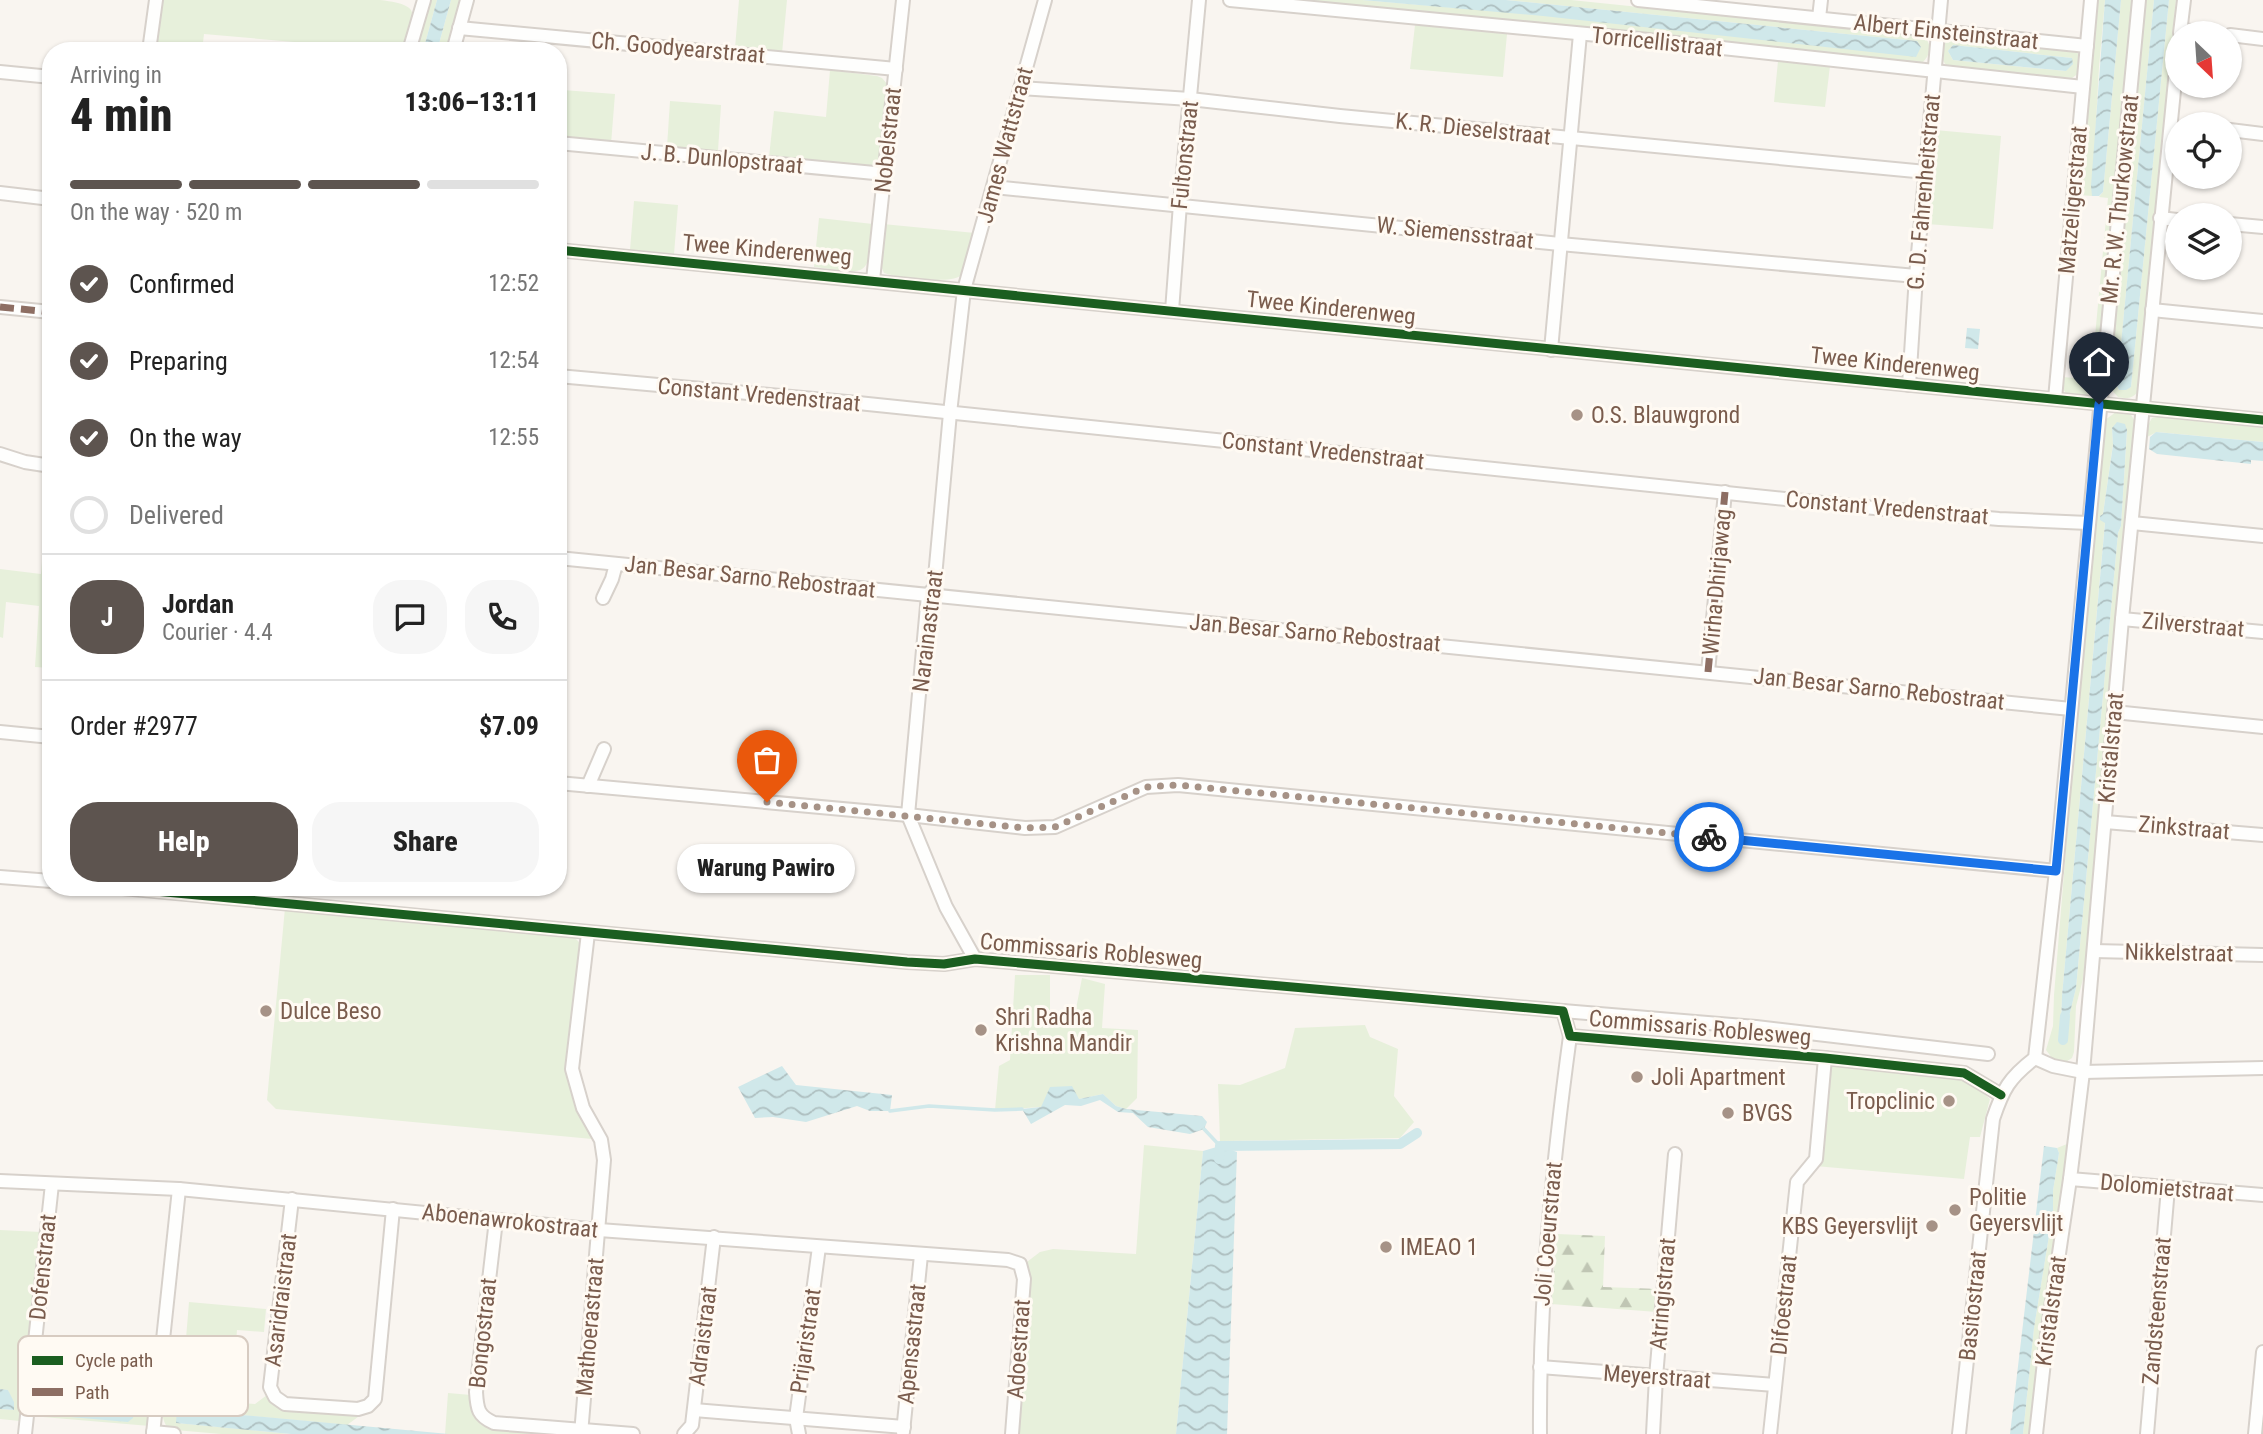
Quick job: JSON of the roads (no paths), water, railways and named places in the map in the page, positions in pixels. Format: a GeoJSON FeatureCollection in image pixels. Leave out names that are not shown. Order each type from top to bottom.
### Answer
{"type":"FeatureCollection","features":[{"type":"Feature","properties":{"kind":"street"},"geometry":{"type":"LineString","coordinates":[[150,42],[156,0]]}},
{"type":"Feature","properties":{"kind":"street"},"geometry":{"type":"LineString","coordinates":[[411,42],[422,0]]}},
{"type":"Feature","properties":{"kind":"street"},"geometry":{"type":"LineString","coordinates":[[455,42],[467,0]]}},
{"type":"Feature","properties":{"kind":"street","name":"Nobelstraat"},"geometry":{"type":"LineString","coordinates":[[873,280],[903,0]]}},
{"type":"Feature","properties":{"kind":"street","name":"James Wattstraat"},"geometry":{"type":"LineString","coordinates":[[964,290],[1045,0]]}},
{"type":"Feature","properties":{"kind":"street","name":"Fultonstraat"},"geometry":{"type":"LineString","coordinates":[[1172,311],[1199,0]]}},
{"type":"Feature","properties":{"kind":"street","name":"Torricellistraat"},"geometry":{"type":"LineString","coordinates":[[1230,0],[2083,87]]}},
{"type":"Feature","properties":{"kind":"street","name":"Albert Einsteinstraat"},"geometry":{"type":"LineString","coordinates":[[1638,0],[1701,3],[2087,46]]}},
{"type":"Feature","properties":{"kind":"street"},"geometry":{"type":"LineString","coordinates":[[1819,18],[1821,0]]}},
{"type":"Feature","properties":{"kind":"street","name":"G. D. Fahrenheitstraat"},"geometry":{"type":"LineString","coordinates":[[1909,385],[1941,0]]}},
{"type":"Feature","properties":{"kind":"street","name":"Matzeligerstraat"},"geometry":{"type":"LineString","coordinates":[[2055,399],[2091,0]]}},
{"type":"Feature","properties":{"kind":"street","name":"Mr. R.W. Thurkowstraat"},"geometry":{"type":"LineString","coordinates":[[2035,1058],[2056,871],[2139,0]]}},
{"type":"Feature","properties":{"kind":"street"},"geometry":{"type":"LineString","coordinates":[[2181,21],[2184,0]]}},
{"type":"Feature","properties":{"kind":"street","name":"Ch. Goodyearstraat"},"geometry":{"type":"LineString","coordinates":[[459,28],[896,69]]}},
{"type":"Feature","properties":{"kind":"street"},"geometry":{"type":"LineString","coordinates":[[1551,350],[1580,34]]}},
{"type":"Feature","properties":{"kind":"street"},"geometry":{"type":"LineString","coordinates":[[2242,36],[2263,39]]}},
{"type":"Feature","properties":{"kind":"street"},"geometry":{"type":"LineString","coordinates":[[0,72],[42,76]]}},
{"type":"Feature","properties":{"kind":"street","name":"K. R. Dieselstraat"},"geometry":{"type":"LineString","coordinates":[[1020,88],[1191,99],[1571,139],[1926,172]]}},
{"type":"Feature","properties":{"kind":"street"},"geometry":{"type":"LineString","coordinates":[[2242,131],[2263,134]]}},
{"type":"Feature","properties":{"kind":"street","name":"J. B. Dunlopstraat"},"geometry":{"type":"LineString","coordinates":[[567,144],[885,174]]}},
{"type":"Feature","properties":{"kind":"street","name":"Kristalstraat"},"geometry":{"type":"LineString","coordinates":[[2036,1434],[2046,1335],[2083,1072],[2122,619],[2165,182]]}},
{"type":"Feature","properties":{"kind":"street","name":"W. Siemensstraat"},"geometry":{"type":"LineString","coordinates":[[994,187],[1560,244],[1916,276]]}},
{"type":"Feature","properties":{"kind":"street"},"geometry":{"type":"LineString","coordinates":[[0,193],[42,198]]}},
{"type":"Feature","properties":{"kind":"street"},"geometry":{"type":"LineString","coordinates":[[2160,218],[2165,219]]}},
{"type":"Feature","properties":{"kind":"street"},"geometry":{"type":"LineString","coordinates":[[2242,225],[2263,227]]}},
{"type":"Feature","properties":{"kind":"street","name":"Twee Kinderenweg"},"geometry":{"type":"LineString","coordinates":[[567,251],[2263,421]]}},
{"type":"Feature","properties":{"kind":"street","name":"Narainastraat"},"geometry":{"type":"LineString","coordinates":[[964,290],[934,588],[928,596],[908,815],[946,907],[975,959]]}},
{"type":"Feature","properties":{"kind":"street"},"geometry":{"type":"LineString","coordinates":[[0,307],[42,311]]}},
{"type":"Feature","properties":{"kind":"street"},"geometry":{"type":"LineString","coordinates":[[2152,310],[2263,321]]}},
{"type":"Feature","properties":{"kind":"street","name":"Constant Vredenstraat"},"geometry":{"type":"LineString","coordinates":[[567,377],[950,413],[1865,507],[1999,519],[2088,523]]}},
{"type":"Feature","properties":{"kind":"street"},"geometry":{"type":"LineString","coordinates":[[0,454],[42,465]]}},
{"type":"Feature","properties":{"kind":"street","name":"Wirha Dhirjawag"},"geometry":{"type":"LineString","coordinates":[[1708,672],[1725,492]]}},
{"type":"Feature","properties":{"kind":"street"},"geometry":{"type":"LineString","coordinates":[[2132,523],[2263,536]]}},
{"type":"Feature","properties":{"kind":"street","name":"Jan Besar Sarno Rebostraat"},"geometry":{"type":"LineString","coordinates":[[567,559],[2071,709]]}},
{"type":"Feature","properties":{"kind":"street"},"geometry":{"type":"LineString","coordinates":[[603,598],[616,564]]}},
{"type":"Feature","properties":{"kind":"street","name":"Zilverstraat"},"geometry":{"type":"LineString","coordinates":[[2122,619],[2263,632]]}},
{"type":"Feature","properties":{"kind":"street"},"geometry":{"type":"LineString","coordinates":[[2114,712],[2263,727]]}},
{"type":"Feature","properties":{"kind":"street"},"geometry":{"type":"LineString","coordinates":[[0,732],[42,736]]}},
{"type":"Feature","properties":{"kind":"street"},"geometry":{"type":"LineString","coordinates":[[588,786],[604,750]]}},
{"type":"Feature","properties":{"kind":"street"},"geometry":{"type":"LineString","coordinates":[[567,784],[1025,828],[1055,827],[1146,787],[1178,785],[2056,871]]}},
{"type":"Feature","properties":{"kind":"street","name":"Zinkstraat"},"geometry":{"type":"LineString","coordinates":[[2105,822],[2263,835]]}},
{"type":"Feature","properties":{"kind":"street"},"geometry":{"type":"LineString","coordinates":[[0,877],[42,880]]}},
{"type":"Feature","properties":{"kind":"street","name":"Commissaris Roblesweg"},"geometry":{"type":"LineString","coordinates":[[255,896],[588,933],[944,964],[975,959],[1756,1027],[1988,1054]]}},
{"type":"Feature","properties":{"kind":"street","name":"Mathoerastraat"},"geometry":{"type":"LineString","coordinates":[[582,1431],[604,1160],[601,1140],[583,1108],[572,1069],[588,933]]}},
{"type":"Feature","properties":{"kind":"street","name":"Nikkelstraat"},"geometry":{"type":"LineString","coordinates":[[2094,951],[2263,956]]}},
{"type":"Feature","properties":{"kind":"street","name":"Commissaris Roblesweg"},"geometry":{"type":"LineString","coordinates":[[1563,1011],[1570,1036],[1964,1073],[2001,1095]]}},
{"type":"Feature","properties":{"kind":"street","name":"Joli Coeurstraat"},"geometry":{"type":"LineString","coordinates":[[1540,1434],[1540,1367],[1549,1215],[1570,1036]]}},
{"type":"Feature","properties":{"kind":"street","name":"Difoestraat"},"geometry":{"type":"LineString","coordinates":[[1770,1434],[1797,1182],[1816,1158],[1825,1058]]}},
{"type":"Feature","properties":{"kind":"street"},"geometry":{"type":"LineString","coordinates":[[2001,1095],[2017,1072],[2035,1058],[2053,1066],[2083,1072],[2263,1068]]}},
{"type":"Feature","properties":{"kind":"street","name":"Basitostraat"},"geometry":{"type":"LineString","coordinates":[[1959,1434],[1993,1119],[2001,1095]]}},
{"type":"Feature","properties":{"kind":"street","name":"Atringistraat"},"geometry":{"type":"LineString","coordinates":[[1653,1434],[1675,1154]]}},
{"type":"Feature","properties":{"kind":"street","name":"Dolomietstraat"},"geometry":{"type":"LineString","coordinates":[[2070,1179],[2263,1195]]}},
{"type":"Feature","properties":{"kind":"street","name":"Aboenawrokostraat"},"geometry":{"type":"LineString","coordinates":[[0,1181],[179,1189],[599,1230],[1008,1260],[1020,1264]]}},
{"type":"Feature","properties":{"kind":"street","name":"Dofenstraat"},"geometry":{"type":"LineString","coordinates":[[36,1336],[52,1184]]}},
{"type":"Feature","properties":{"kind":"street","name":"Zandsteenstraat"},"geometry":{"type":"LineString","coordinates":[[2147,1434],[2168,1188]]}},
{"type":"Feature","properties":{"kind":"street"},"geometry":{"type":"LineString","coordinates":[[163,1336],[179,1189]]}},
{"type":"Feature","properties":{"kind":"street","name":"Asaridraistraat"},"geometry":{"type":"LineString","coordinates":[[292,1199],[270,1387],[275,1396],[285,1404],[358,1409],[368,1406],[375,1399],[393,1209]]}},
{"type":"Feature","properties":{"kind":"street","name":"Bongostraat"},"geometry":{"type":"LineString","coordinates":[[496,1220],[476,1392],[477,1408],[482,1417],[494,1423],[633,1434]]}},
{"type":"Feature","properties":{"kind":"street","name":"Adraistraat"},"geometry":{"type":"LineString","coordinates":[[685,1433],[692,1425],[714,1237]]}},
{"type":"Feature","properties":{"kind":"street","name":"Prijaristraat"},"geometry":{"type":"LineString","coordinates":[[799,1434],[796,1418],[819,1247]]}},
{"type":"Feature","properties":{"kind":"street","name":"Apensastraat"},"geometry":{"type":"LineString","coordinates":[[904,1430],[921,1255]]}},
{"type":"Feature","properties":{"kind":"street","name":"Adoestraat"},"geometry":{"type":"LineString","coordinates":[[1012,1434],[1024,1279],[1020,1264]]}},
{"type":"Feature","properties":{"kind":"street"},"geometry":{"type":"LineString","coordinates":[[2256,1434],[2263,1352]]}},
{"type":"Feature","properties":{"kind":"street","name":"Meyerstraat"},"geometry":{"type":"LineString","coordinates":[[1540,1367],[1775,1385]]}},
{"type":"Feature","properties":{"kind":"street"},"geometry":{"type":"LineString","coordinates":[[694,1410],[904,1430]]}},
{"type":"Feature","properties":{"kind":"street","name":"Dofenstraat"},"geometry":{"type":"LineString","coordinates":[[25,1434],[27,1416]]}},
{"type":"Feature","properties":{"kind":"street"},"geometry":{"type":"LineString","coordinates":[[153,1433],[174,1434]]}},
{"type":"Feature","properties":{"kind":"water"},"geometry":{"type":"Polygon","coordinates":[[[437,0],[451,0],[439,42],[425,42],[437,0]]]}},
{"type":"Feature","properties":{"kind":"water"},"geometry":{"type":"Polygon","coordinates":[[[1362,0],[1506,0],[1917,41],[1921,47],[1916,57],[1543,16],[1362,0]]]}},
{"type":"Feature","properties":{"kind":"water"},"geometry":{"type":"Polygon","coordinates":[[[2105,0],[2121,0],[2103,192],[2099,196],[2092,196],[2091,186],[2105,0]]]}},
{"type":"Feature","properties":{"kind":"water"},"geometry":{"type":"Polygon","coordinates":[[[2154,0],[2169,0],[2131,387],[2119,390],[2117,386],[2154,0]]]}},
{"type":"Feature","properties":{"kind":"water"},"geometry":{"type":"Polygon","coordinates":[[[1953,45],[2072,58],[2073,64],[2066,71],[1953,60],[1948,51],[1953,45]]]}},
{"type":"Feature","properties":{"kind":"water"},"geometry":{"type":"Polygon","coordinates":[[[1967,328],[1980,329],[1978,349],[1965,348],[1967,328]]]}},
{"type":"Feature","properties":{"kind":"water"},"geometry":{"type":"Polygon","coordinates":[[[2117,422],[2125,424],[2127,430],[2121,526],[2118,533],[2076,988],[2066,1029],[2061,1027],[2062,996],[2105,523],[2100,520],[2100,516],[2103,514],[2113,445],[2112,428],[2117,422]]]}},
{"type":"Feature","properties":{"kind":"water"},"geometry":{"type":"Polygon","coordinates":[[[2156,432],[2263,442],[2263,461],[2251,460],[2251,464],[2157,454],[2149,449],[2150,437],[2156,432]]]}},
{"type":"Feature","properties":{"kind":"water"},"geometry":{"type":"Polygon","coordinates":[[[782,1066],[796,1085],[892,1095],[890,1111],[870,1111],[857,1106],[806,1122],[773,1117],[755,1118],[738,1087],[782,1066]]]}},
{"type":"Feature","properties":{"kind":"water"},"geometry":{"type":"Polygon","coordinates":[[[1072,1086],[1079,1099],[1103,1094],[1116,1106],[1126,1109],[1202,1116],[1207,1122],[1204,1129],[1190,1134],[1148,1127],[1133,1113],[1118,1112],[1100,1100],[1081,1106],[1065,1105],[1031,1124],[1022,1109],[1041,1107],[1050,1087],[1072,1086]]]}},
{"type":"Feature","properties":{"kind":"water"},"geometry":{"type":"Polygon","coordinates":[[[1220,1146],[1237,1152],[1227,1434],[1176,1434],[1203,1151],[1220,1146]]]}},
{"type":"Feature","properties":{"kind":"water"},"geometry":{"type":"Polygon","coordinates":[[[2044,1146],[2057,1148],[2059,1153],[2053,1211],[2034,1328],[2023,1434],[2010,1434],[2044,1146]]]}},
{"type":"Feature","properties":{"kind":"water"},"geometry":{"type":"Polygon","coordinates":[[[0,1389],[8,1390],[14,1402],[14,1410],[0,1409],[0,1389]]]}},
{"type":"Feature","properties":{"kind":"water"},"geometry":{"type":"Polygon","coordinates":[[[59,1416],[133,1416],[128,1422],[59,1416]]]}},
{"type":"Feature","properties":{"kind":"water"},"geometry":{"type":"Polygon","coordinates":[[[176,1416],[248,1416],[449,1434],[291,1434],[176,1423],[176,1416]]]}},
{"type":"Feature","properties":{"kind":"waterway"},"geometry":{"type":"LineString","coordinates":[[2063,1040],[2065,1016]]}},
{"type":"Feature","properties":{"kind":"waterway"},"geometry":{"type":"LineString","coordinates":[[890,1111],[929,1106],[1022,1109]]}},
{"type":"Feature","properties":{"kind":"waterway"},"geometry":{"type":"LineString","coordinates":[[1204,1129],[1220,1146]]}},
{"type":"Feature","properties":{"kind":"waterway"},"geometry":{"type":"LineString","coordinates":[[1219,1159],[1220,1146],[1400,1144],[1417,1133]]}},
{"type":"Feature","properties":{"kind":"place","name":"O.S. Blauwgrond"},"geometry":{"type":"Point","coordinates":[1577,415]}},
{"type":"Feature","properties":{"kind":"place","name":"Warung Pawiro"},"geometry":{"type":"Point","coordinates":[767,802]}},
{"type":"Feature","properties":{"kind":"place","name":"Dulce Beso"},"geometry":{"type":"Point","coordinates":[266,1011]}},
{"type":"Feature","properties":{"kind":"place","name":"Shri Radha Krishna Mandir"},"geometry":{"type":"Point","coordinates":[981,1030]}},
{"type":"Feature","properties":{"kind":"place","name":"Joli Apartment"},"geometry":{"type":"Point","coordinates":[1637,1077]}},
{"type":"Feature","properties":{"kind":"place","name":"Tropclinic"},"geometry":{"type":"Point","coordinates":[1949,1101]}},
{"type":"Feature","properties":{"kind":"place","name":"BVGS"},"geometry":{"type":"Point","coordinates":[1728,1113]}},
{"type":"Feature","properties":{"kind":"place","name":"Politie Geyersvlijt"},"geometry":{"type":"Point","coordinates":[1955,1210]}},
{"type":"Feature","properties":{"kind":"place","name":"KBS Geyersvlijt"},"geometry":{"type":"Point","coordinates":[1932,1226]}},
{"type":"Feature","properties":{"kind":"place","name":"IMEAO 1"},"geometry":{"type":"Point","coordinates":[1386,1247]}}]}
